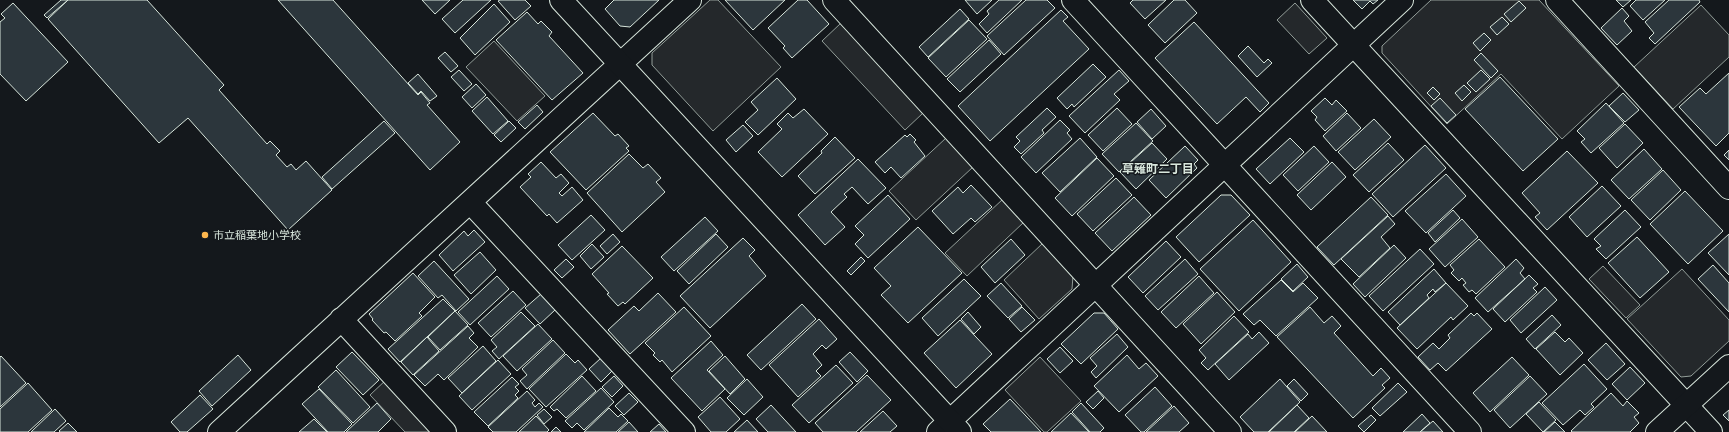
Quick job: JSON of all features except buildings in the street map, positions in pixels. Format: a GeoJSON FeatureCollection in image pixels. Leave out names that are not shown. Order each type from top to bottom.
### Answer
{"type":"FeatureCollection","features":[{"type":"Feature","properties":{"kind":"street"},"geometry":{"type":"LineString","coordinates":[[561,0],[621,64],[949,428],[1096,285],[1402,0]]}},
{"type":"Feature","properties":{"kind":"street"},"geometry":{"type":"LineString","coordinates":[[218,432],[690,0]]}},
{"type":"Feature","properties":{"kind":"street"},"geometry":{"type":"LineString","coordinates":[[834,0],[1230,432]]}},
{"type":"Feature","properties":{"kind":"street"},"geometry":{"type":"LineString","coordinates":[[1073,0],[1226,164],[1470,432]]}},
{"type":"Feature","properties":{"kind":"street"},"geometry":{"type":"LineString","coordinates":[[1312,0],[1711,432]]}},
{"type":"Feature","properties":{"kind":"street"},"geometry":{"type":"LineString","coordinates":[[1557,0],[1729,188]]}},
{"type":"Feature","properties":{"kind":"street"},"geometry":{"type":"LineString","coordinates":[[470,202],[684,432]]}},
{"type":"Feature","properties":{"kind":"street"},"geometry":{"type":"LineString","coordinates":[[341,320],[445,432]]}},
{"type":"Feature","properties":{"kind":"street"},"geometry":{"type":"LineString","coordinates":[[1657,432],[1729,366]]}},
{"type":"Feature","properties":{"kind":"shaded area"},"geometry":{"type":"Polygon","coordinates":[[[710,0],[718,0],[781,67],[713,131],[652,65],[652,53],[710,0]]]}},
{"type":"Feature","properties":{"kind":"shaded area"},"geometry":{"type":"Polygon","coordinates":[[[1431,0],[1539,0],[1619,86],[1562,139],[1501,74],[1447,124],[1382,53],[1382,46],[1431,0]]]}},
{"type":"Feature","properties":{"kind":"shaded area"},"geometry":{"type":"Polygon","coordinates":[[[1295,3],[1327,38],[1309,54],[1277,20],[1295,3]]]}},
{"type":"Feature","properties":{"kind":"shaded area"},"geometry":{"type":"Polygon","coordinates":[[[1701,5],[1729,35],[1729,57],[1673,109],[1634,67],[1701,5]]]}},
{"type":"Feature","properties":{"kind":"shaded area"},"geometry":{"type":"Polygon","coordinates":[[[841,23],[923,113],[905,130],[822,41],[841,23]]]}},
{"type":"Feature","properties":{"kind":"shaded area"},"geometry":{"type":"Polygon","coordinates":[[[494,41],[545,96],[517,121],[466,67],[494,41]]]}},
{"type":"Feature","properties":{"kind":"shaded area"},"geometry":{"type":"Polygon","coordinates":[[[946,138],[973,167],[916,220],[889,191],[946,138]]]}},
{"type":"Feature","properties":{"kind":"shaded area"},"geometry":{"type":"Polygon","coordinates":[[[1003,199],[1024,222],[967,276],[945,253],[1003,199]]]}},
{"type":"Feature","properties":{"kind":"shaded area"},"geometry":{"type":"Polygon","coordinates":[[[1043,243],[1073,276],[1072,289],[1039,319],[1004,280],[1043,243]]]}},
{"type":"Feature","properties":{"kind":"shaded area"},"geometry":{"type":"Polygon","coordinates":[[[1603,266],[1640,305],[1626,318],[1589,279],[1603,266]]]}},
{"type":"Feature","properties":{"kind":"shaded area"},"geometry":{"type":"Polygon","coordinates":[[[1682,269],[1729,320],[1729,341],[1691,376],[1681,377],[1627,319],[1682,269]]]}},
{"type":"Feature","properties":{"kind":"shaded area"},"geometry":{"type":"Polygon","coordinates":[[[1040,357],[1081,401],[1047,432],[1044,432],[1005,390],[1040,357]]]}},
{"type":"Feature","properties":{"kind":"shaded area"},"geometry":{"type":"Polygon","coordinates":[[[388,378],[437,432],[405,432],[370,395],[388,378]]]}},
{"type":"Feature","properties":{"kind":"place","name":"市立稲葉地小学校"},"geometry":{"type":"Point","coordinates":[205,235]}},
{"type":"Feature","properties":{"kind":"district","name":"草薙町二丁目"},"geometry":{"type":"Point","coordinates":[1158,168]}}]}
